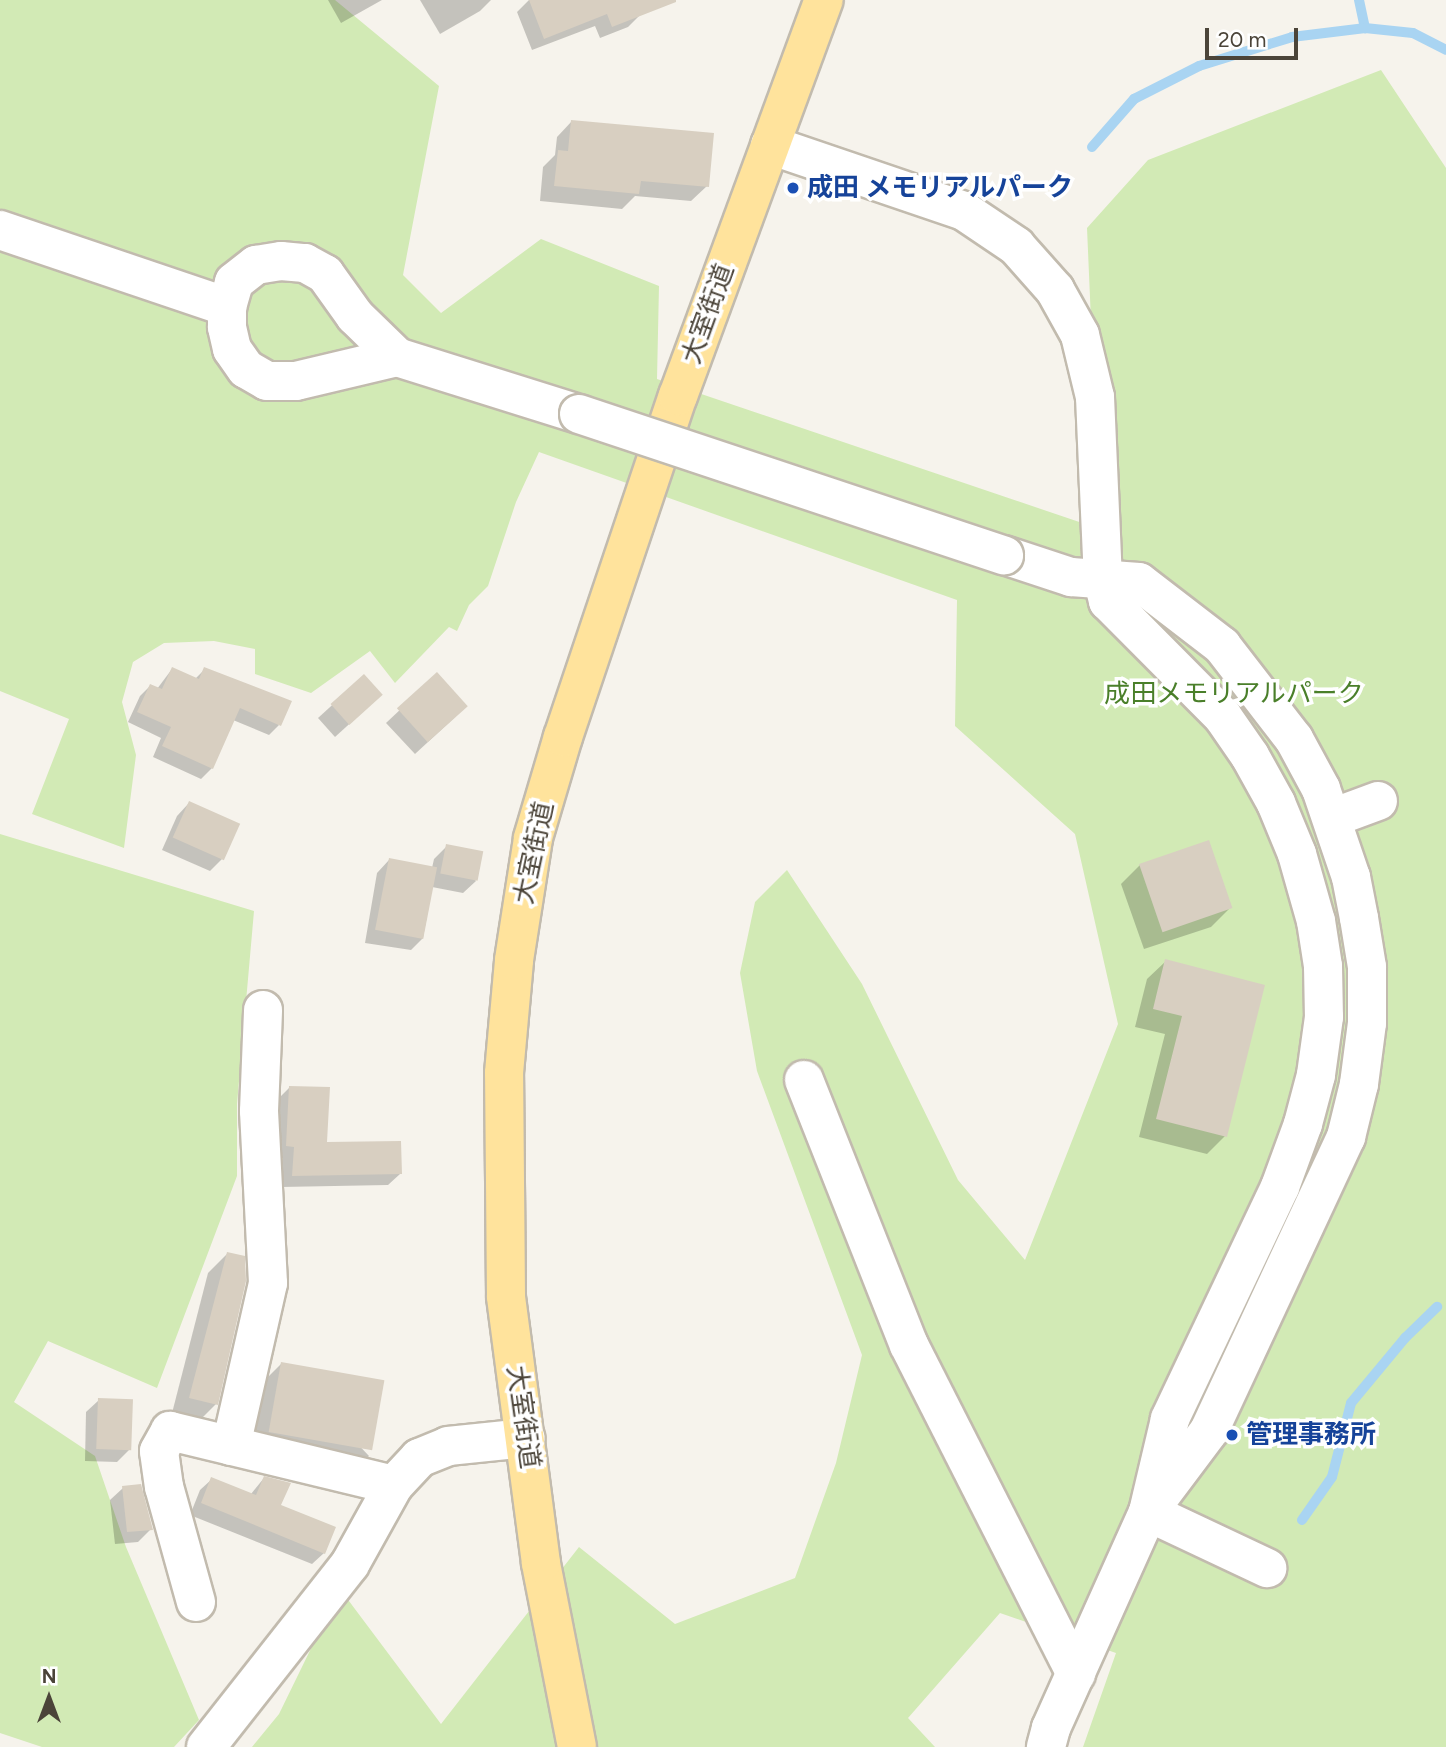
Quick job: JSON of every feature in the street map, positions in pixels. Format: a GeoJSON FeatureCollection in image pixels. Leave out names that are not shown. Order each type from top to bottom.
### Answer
{"type":"FeatureCollection","features":[{"type":"Feature","properties":{"kind":"main road","name":"大室街道"},"geometry":{"type":"LineString","coordinates":[[577,1747],[541,1563],[506,1296],[504,1073],[513,960],[533,838],[563,737],[678,396],[824,0]]}},
{"type":"Feature","properties":{"kind":"street"},"geometry":{"type":"LineString","coordinates":[[770,145],[964,211],[1016,246],[1055,290],[1080,335],[1095,397],[1103,581],[1108,601],[1215,709],[1250,756],[1276,803],[1307,881],[1323,966],[1322,1029],[1316,1076],[1303,1124],[1280,1187],[1170,1419],[1148,1512],[1046,1747]]}},
{"type":"Feature","properties":{"kind":"street"},"geometry":{"type":"LineString","coordinates":[[0,230],[226,307]]}},
{"type":"Feature","properties":{"kind":"street"},"geometry":{"type":"LineString","coordinates":[[397,357],[296,381],[267,381],[246,369],[232,349],[226,327],[226,307],[234,282],[256,265],[281,261],[305,263],[325,274],[355,316],[397,357],[579,414],[1071,577],[1139,582],[1222,646],[1294,739],[1321,789],[1351,877],[1367,967],[1364,1047],[1359,1084],[1346,1137],[1209,1431],[1148,1512]]}},
{"type":"Feature","properties":{"kind":"street"},"geometry":{"type":"LineString","coordinates":[[1332,818],[1378,801]]}},
{"type":"Feature","properties":{"kind":"street"},"geometry":{"type":"LineString","coordinates":[[231,1446],[268,1283],[259,1111],[263,1010]]}},
{"type":"Feature","properties":{"kind":"street"},"geometry":{"type":"LineString","coordinates":[[804,1080],[909,1345],[1076,1674]]}},
{"type":"Feature","properties":{"kind":"street"},"geometry":{"type":"LineString","coordinates":[[196,1602],[164,1487],[159,1451],[170,1432],[394,1485]]}},
{"type":"Feature","properties":{"kind":"street"},"geometry":{"type":"LineString","coordinates":[[206,1747],[350,1564],[394,1485],[419,1458],[448,1447],[526,1438]]}},
{"type":"Feature","properties":{"kind":"street"},"geometry":{"type":"LineString","coordinates":[[1148,1512],[1267,1568]]}},
{"type":"Feature","properties":{"kind":"green space","name":"成田メモリアルパーク"},"geometry":{"type":"Polygon","coordinates":[[[0,0],[335,0],[439,86],[403,275],[441,313],[541,239],[659,286],[657,379],[1100,529],[1087,228],[1148,160],[1381,70],[1446,168],[1446,1747],[1083,1747],[1116,1653],[1000,1613],[908,1718],[935,1747],[252,1747],[279,1714],[340,1589],[441,1724],[579,1547],[675,1624],[795,1578],[836,1463],[862,1355],[757,1071],[740,973],[755,902],[787,870],[862,984],[958,1180],[1025,1260],[1118,1024],[1075,834],[955,726],[957,600],[539,452],[516,502],[488,586],[469,605],[457,631],[449,627],[395,683],[370,651],[311,693],[255,674],[255,649],[214,641],[164,643],[133,662],[122,702],[136,755],[124,848],[32,814],[69,719],[0,691],[0,0]]]}},
{"type":"Feature","properties":{"kind":"green space"},"geometry":{"type":"Polygon","coordinates":[[[0,834],[254,911],[237,1104],[237,1176],[157,1388],[48,1341],[14,1402],[95,1456],[126,1547],[199,1720],[174,1747],[42,1747],[0,1733],[0,834]]]}},
{"type":"Feature","properties":{"kind":"building"},"geometry":{"type":"Polygon","coordinates":[[[529,0],[676,2],[612,27],[607,14],[544,39],[529,0]]]}},
{"type":"Feature","properties":{"kind":"building"},"geometry":{"type":"Polygon","coordinates":[[[571,120],[714,133],[709,187],[641,181],[639,194],[554,186],[558,150],[568,151],[571,120]]]}},
{"type":"Feature","properties":{"kind":"building"},"geometry":{"type":"Polygon","coordinates":[[[172,667],[199,679],[204,667],[292,701],[281,726],[240,708],[213,769],[162,746],[171,727],[137,712],[150,684],[162,689],[172,667]]]}},
{"type":"Feature","properties":{"kind":"building"},"geometry":{"type":"Polygon","coordinates":[[[437,672],[468,706],[428,742],[397,708],[437,672]]]}},
{"type":"Feature","properties":{"kind":"building"},"geometry":{"type":"Polygon","coordinates":[[[364,674],[383,695],[349,725],[331,704],[364,674]]]}},
{"type":"Feature","properties":{"kind":"building"},"geometry":{"type":"Polygon","coordinates":[[[189,801],[240,824],[224,860],[173,838],[189,801]]]}},
{"type":"Feature","properties":{"kind":"building"},"geometry":{"type":"Polygon","coordinates":[[[1209,840],[1232,908],[1162,932],[1139,864],[1209,840]]]}},
{"type":"Feature","properties":{"kind":"building"},"geometry":{"type":"Polygon","coordinates":[[[446,844],[483,851],[478,881],[440,873],[446,844]]]}},
{"type":"Feature","properties":{"kind":"building"},"geometry":{"type":"Polygon","coordinates":[[[389,858],[437,867],[423,939],[375,930],[389,858]]]}},
{"type":"Feature","properties":{"kind":"building"},"geometry":{"type":"Polygon","coordinates":[[[1165,959],[1265,985],[1227,1137],[1156,1119],[1182,1016],[1153,1009],[1165,959]]]}},
{"type":"Feature","properties":{"kind":"building"},"geometry":{"type":"Polygon","coordinates":[[[289,1086],[330,1087],[327,1142],[401,1141],[402,1174],[292,1176],[294,1147],[286,1146],[289,1086]]]}},
{"type":"Feature","properties":{"kind":"building"},"geometry":{"type":"Polygon","coordinates":[[[227,1252],[245,1256],[246,1281],[218,1405],[189,1398],[227,1252]]]}},
{"type":"Feature","properties":{"kind":"building"},"geometry":{"type":"Polygon","coordinates":[[[281,1362],[384,1380],[372,1450],[269,1432],[281,1362]]]}},
{"type":"Feature","properties":{"kind":"building"},"geometry":{"type":"Polygon","coordinates":[[[98,1398],[133,1399],[131,1450],[96,1449],[98,1398]]]}},
{"type":"Feature","properties":{"kind":"building"},"geometry":{"type":"Polygon","coordinates":[[[264,1476],[291,1483],[281,1505],[336,1527],[325,1554],[201,1503],[211,1477],[256,1495],[264,1476]]]}},
{"type":"Feature","properties":{"kind":"building"},"geometry":{"type":"Polygon","coordinates":[[[141,1484],[153,1530],[127,1532],[122,1486],[141,1484]]]}},
{"type":"Feature","properties":{"kind":"waterway"},"geometry":{"type":"LineString","coordinates":[[1359,0],[1365,28],[1413,33],[1446,50]]}},
{"type":"Feature","properties":{"kind":"waterway"},"geometry":{"type":"LineString","coordinates":[[1092,147],[1134,99],[1199,66],[1292,37],[1365,28]]}},
{"type":"Feature","properties":{"kind":"waterway"},"geometry":{"type":"LineString","coordinates":[[1302,1520],[1332,1477],[1351,1403],[1405,1338],[1437,1307]]}},
{"type":"Feature","properties":{"kind":"place","name":"成田 メモリアルパーク"},"geometry":{"type":"Point","coordinates":[793,188]}},
{"type":"Feature","properties":{"kind":"place","name":"管理事務所"},"geometry":{"type":"Point","coordinates":[1232,1435]}}]}
